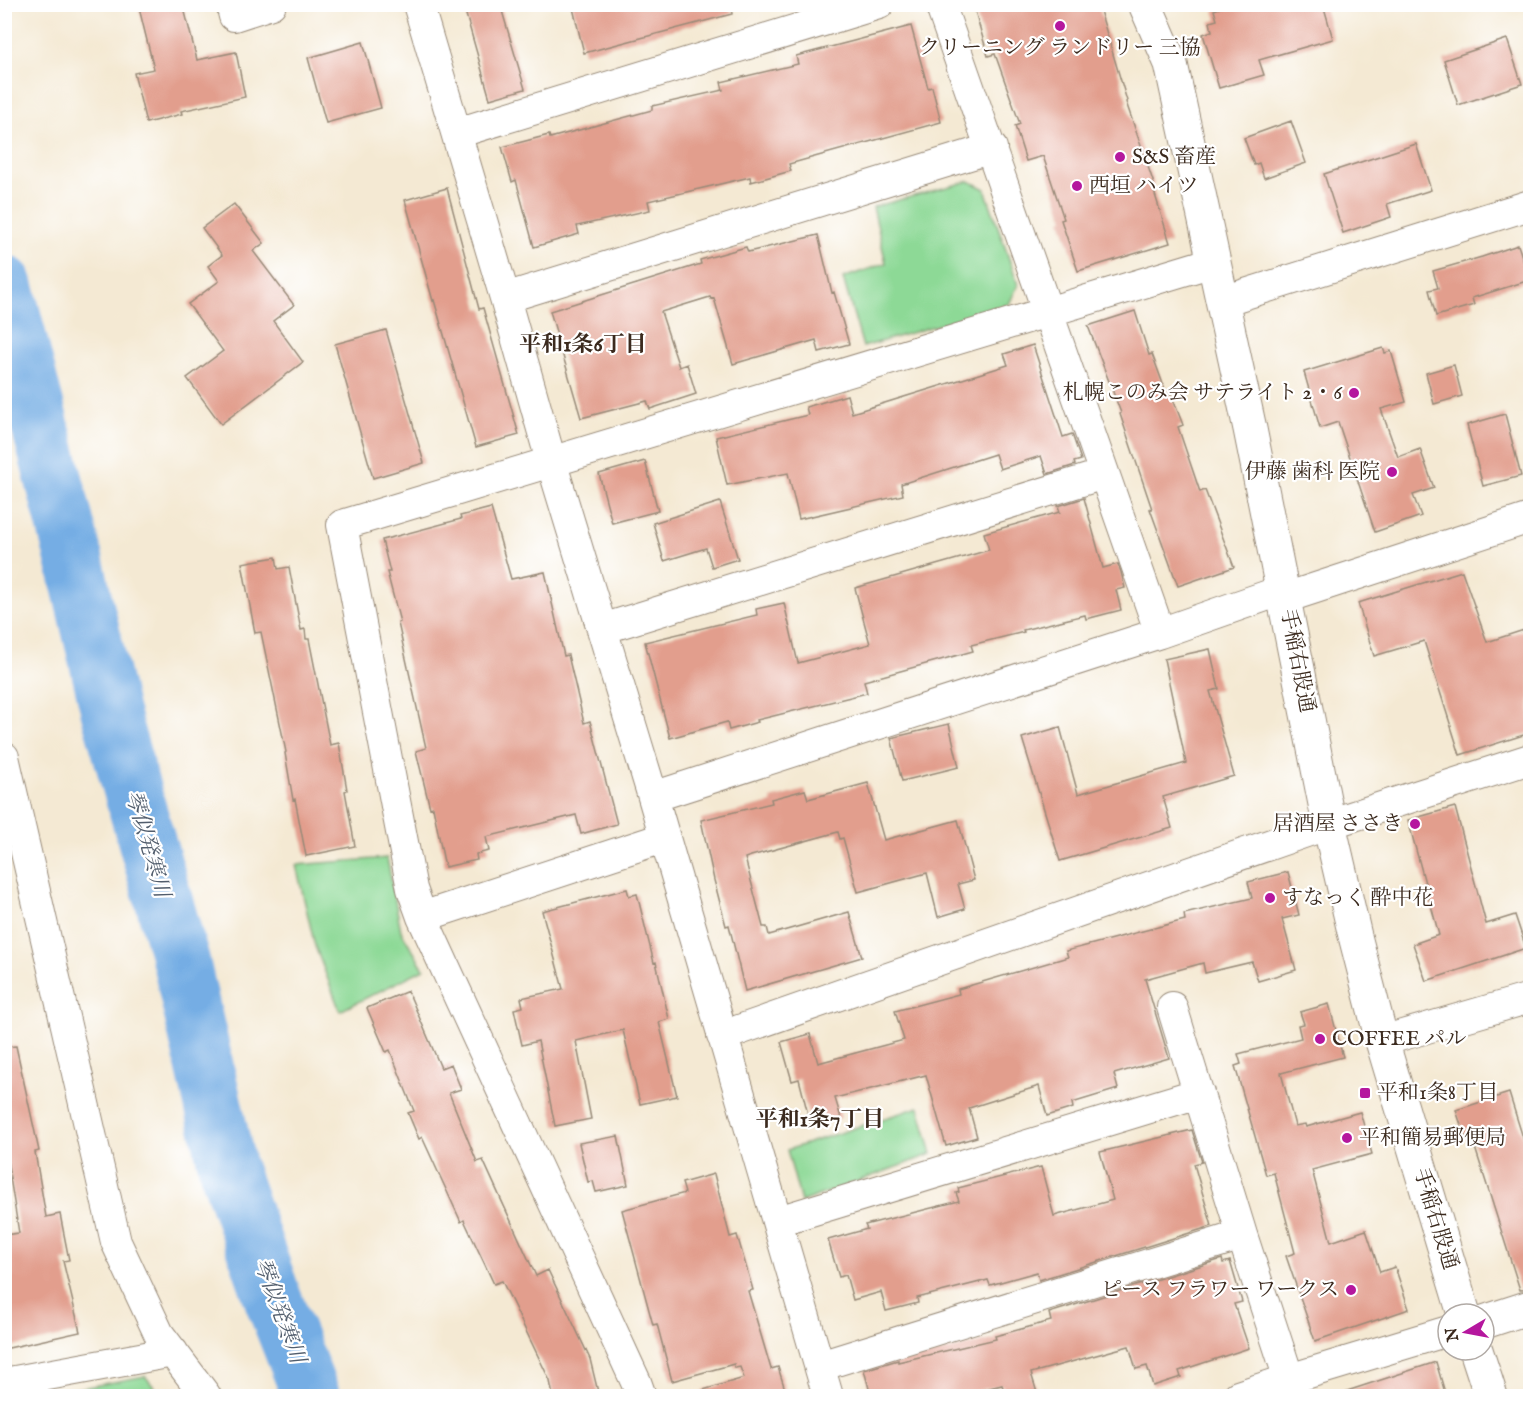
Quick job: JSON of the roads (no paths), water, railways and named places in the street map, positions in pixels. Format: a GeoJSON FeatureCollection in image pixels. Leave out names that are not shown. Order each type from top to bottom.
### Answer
{"type":"FeatureCollection","features":[{"type":"Feature","properties":{"kind":"street"},"geometry":{"type":"LineString","coordinates":[[231,4],[234,16],[271,4]]}},
{"type":"Feature","properties":{"kind":"street"},"geometry":{"type":"LineString","coordinates":[[418,4],[828,1396]]}},
{"type":"Feature","properties":{"kind":"street"},"geometry":{"type":"LineString","coordinates":[[457,133],[879,4]]}},
{"type":"Feature","properties":{"kind":"street"},"geometry":{"type":"LineString","coordinates":[[940,4],[1160,633]]}},
{"type":"Feature","properties":{"kind":"street","name":"手稲右股通"},"geometry":{"type":"LineString","coordinates":[[1145,4],[1171,64],[1284,594],[1329,824],[1382,1041],[1460,1302]]}},
{"type":"Feature","properties":{"kind":"street"},"geometry":{"type":"LineString","coordinates":[[506,298],[992,148]]}},
{"type":"Feature","properties":{"kind":"street"},"geometry":{"type":"LineString","coordinates":[[1223,301],[1530,205]]}},
{"type":"Feature","properties":{"kind":"street"},"geometry":{"type":"LineString","coordinates":[[641,1396],[422,917],[412,889],[342,525],[1213,262]]}},
{"type":"Feature","properties":{"kind":"street"},"geometry":{"type":"LineString","coordinates":[[602,629],[1104,474]]}},
{"type":"Feature","properties":{"kind":"street"},"geometry":{"type":"LineString","coordinates":[[653,797],[1160,633],[1530,518]]}},
{"type":"Feature","properties":{"kind":"street"},"geometry":{"type":"LineString","coordinates":[[4,757],[116,1242],[159,1334],[206,1396]]}},
{"type":"Feature","properties":{"kind":"street"},"geometry":{"type":"LineString","coordinates":[[722,1036],[1329,824],[1530,759]]}},
{"type":"Feature","properties":{"kind":"street"},"geometry":{"type":"LineString","coordinates":[[422,917],[663,838]]}},
{"type":"Feature","properties":{"kind":"street"},"geometry":{"type":"LineString","coordinates":[[1382,1041],[1530,998]]}},
{"type":"Feature","properties":{"kind":"street"},"geometry":{"type":"LineString","coordinates":[[1172,1006],[1242,1235],[1276,1387]]}},
{"type":"Feature","properties":{"kind":"street"},"geometry":{"type":"LineString","coordinates":[[778,1221],[1199,1094]]}},
{"type":"Feature","properties":{"kind":"street"},"geometry":{"type":"LineString","coordinates":[[820,1366],[1242,1235]]}},
{"type":"Feature","properties":{"kind":"street"},"geometry":{"type":"LineString","coordinates":[[1496,1318],[1530,1307]]}},
{"type":"Feature","properties":{"kind":"street"},"geometry":{"type":"LineString","coordinates":[[1238,1396],[1276,1387],[1436,1335]]}},
{"type":"Feature","properties":{"kind":"street"},"geometry":{"type":"LineString","coordinates":[[4,1383],[173,1352]]}},
{"type":"Feature","properties":{"kind":"street"},"geometry":{"type":"LineString","coordinates":[[1480,1362],[1491,1396]]}},
{"type":"Feature","properties":{"kind":"waterway","name":"琴似発寒川"},"geometry":{"type":"LineString","coordinates":[[4,284],[71,546],[110,713],[181,961],[228,1170],[273,1299],[311,1396]]}},
{"type":"Feature","properties":{"kind":"place","name":"クリーニング ランドリー 三協"},"geometry":{"type":"Point","coordinates":[1060,26]}},
{"type":"Feature","properties":{"kind":"place","name":"S&S 畜産"},"geometry":{"type":"Point","coordinates":[1120,157]}},
{"type":"Feature","properties":{"kind":"place","name":"西垣 ハイツ"},"geometry":{"type":"Point","coordinates":[1077,186]}},
{"type":"Feature","properties":{"kind":"place","name":"札幌このみ会 サテライト 2・6"},"geometry":{"type":"Point","coordinates":[1354,393]}},
{"type":"Feature","properties":{"kind":"place","name":"伊藤 歯科 医院"},"geometry":{"type":"Point","coordinates":[1392,472]}},
{"type":"Feature","properties":{"kind":"place","name":"居酒屋 ささき"},"geometry":{"type":"Point","coordinates":[1415,824]}},
{"type":"Feature","properties":{"kind":"place","name":"すなっく 酔中花"},"geometry":{"type":"Point","coordinates":[1270,898]}},
{"type":"Feature","properties":{"kind":"place","name":"COFFEE パル"},"geometry":{"type":"Point","coordinates":[1320,1039]}},
{"type":"Feature","properties":{"kind":"place","name":"平和1条8丁目"},"geometry":{"type":"Point","coordinates":[1365,1093]}},
{"type":"Feature","properties":{"kind":"place","name":"平和簡易郵便局"},"geometry":{"type":"Point","coordinates":[1347,1138]}},
{"type":"Feature","properties":{"kind":"place","name":"ピース フラワー ワークス"},"geometry":{"type":"Point","coordinates":[1351,1290]}},
{"type":"Feature","properties":{"kind":"district","name":"平和1条6丁目"},"geometry":{"type":"Point","coordinates":[583,345]}},
{"type":"Feature","properties":{"kind":"district","name":"平和1条7丁目"},"geometry":{"type":"Point","coordinates":[820,1120]}}]}
